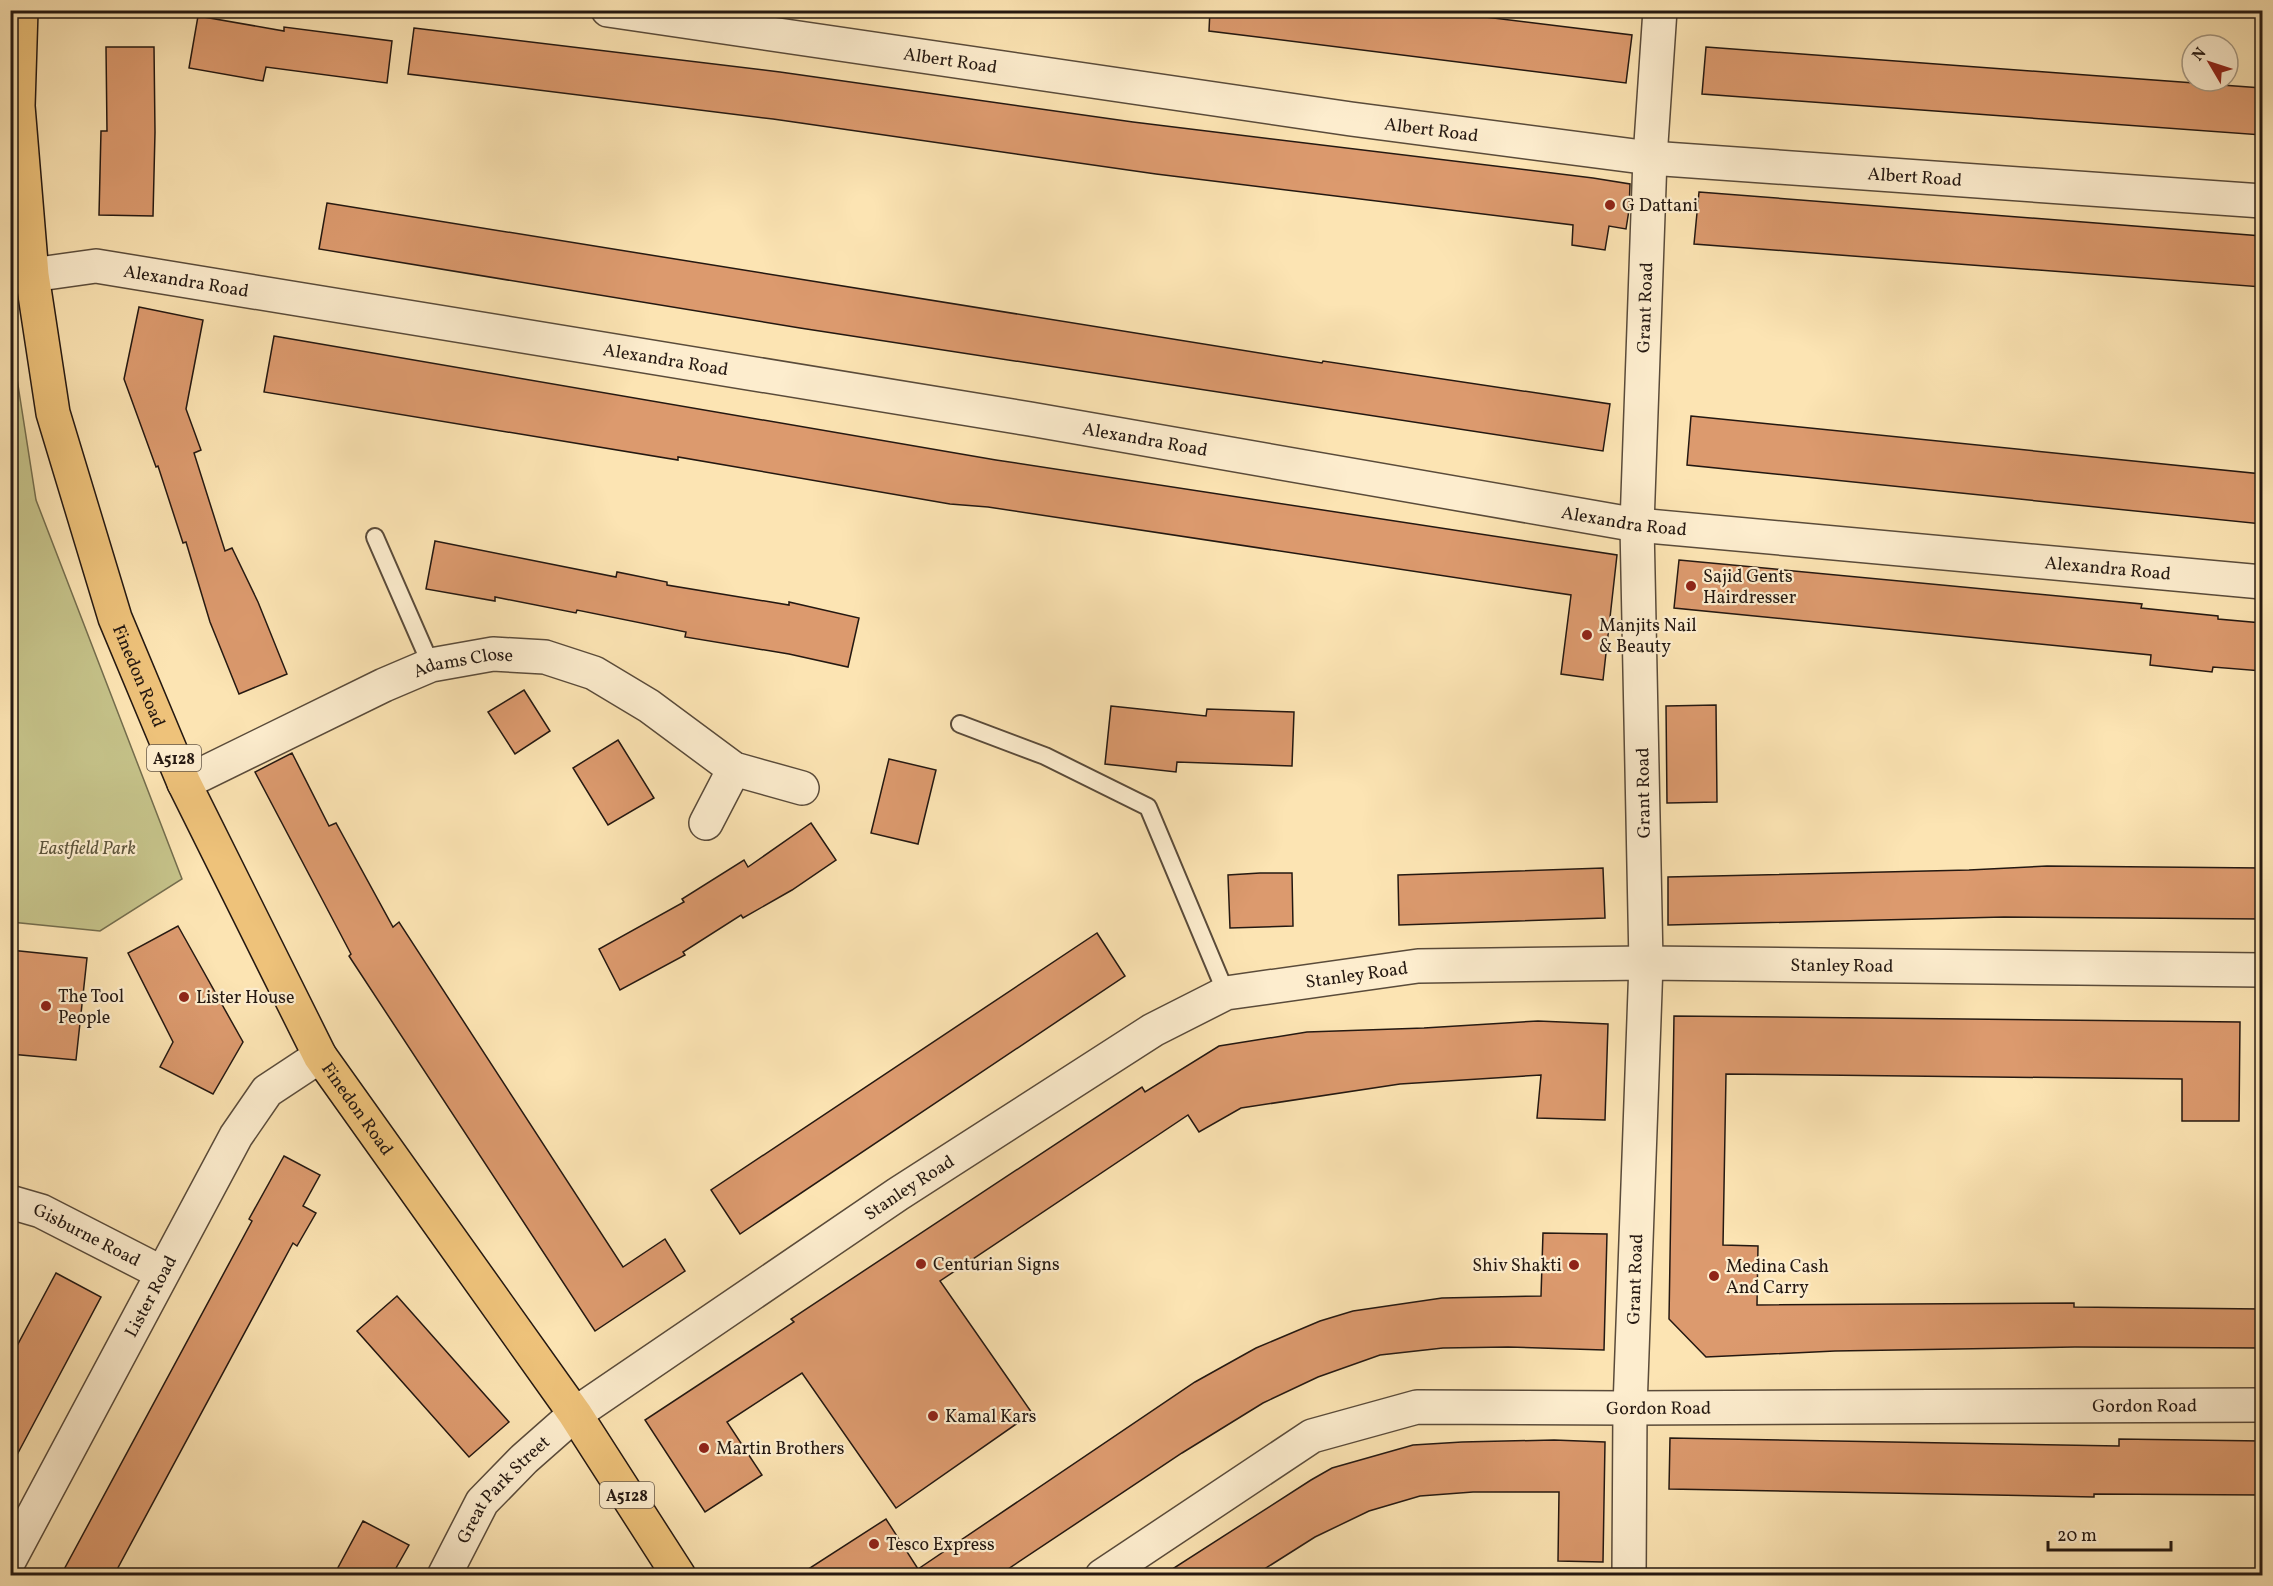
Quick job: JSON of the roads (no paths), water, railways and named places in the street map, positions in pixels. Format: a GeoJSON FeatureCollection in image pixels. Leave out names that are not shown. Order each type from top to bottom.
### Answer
{"type":"FeatureCollection","features":[{"type":"Feature","properties":{"kind":"main road","name":"Finedon Road"},"geometry":{"type":"LineString","coordinates":[[21,10],[18,106],[32,275],[53,413],[115,618],[184,783],[320,1056],[575,1414]]}},
{"type":"Feature","properties":{"kind":"main road","name":"A5128"},"geometry":{"type":"LineString","coordinates":[[575,1414],[679,1575]]}},
{"type":"Feature","properties":{"kind":"street","name":"Albert Road"},"geometry":{"type":"LineString","coordinates":[[608,10],[1351,119],[1650,158],[2262,201]]}},
{"type":"Feature","properties":{"kind":"street","name":"Grant Road"},"geometry":{"type":"LineString","coordinates":[[1629,1575],[1630,1408],[1646,963],[1637,525],[1650,158],[1660,10]]}},
{"type":"Feature","properties":{"kind":"street","name":"Alexandra Road"},"geometry":{"type":"LineString","coordinates":[[32,275],[96,266],[1030,419],[1637,525],[2262,582]]}},
{"type":"Feature","properties":{"kind":"street","name":"Adams Close"},"geometry":{"type":"LineString","coordinates":[[184,783],[384,685],[431,665],[493,654],[545,657],[594,673],[650,706],[734,769],[802,788]]}},
{"type":"Feature","properties":{"kind":"street"},"geometry":{"type":"LineString","coordinates":[[706,823],[734,769]]}},
{"type":"Feature","properties":{"kind":"street","name":"Stanley Road"},"geometry":{"type":"LineString","coordinates":[[575,1414],[898,1194],[1153,1030],[1226,993],[1418,966],[1646,963],[2262,970]]}},
{"type":"Feature","properties":{"kind":"street","name":"Lister Road"},"geometry":{"type":"LineString","coordinates":[[10,1560],[236,1136],[267,1091],[320,1056]]}},
{"type":"Feature","properties":{"kind":"street","name":"Gisburne Road"},"geometry":{"type":"LineString","coordinates":[[10,1202],[41,1211],[162,1273]]}},
{"type":"Feature","properties":{"kind":"street","name":"Gordon Road"},"geometry":{"type":"LineString","coordinates":[[1102,1575],[1312,1436],[1417,1407],[2262,1405]]}},
{"type":"Feature","properties":{"kind":"street","name":"Great Park Street"},"geometry":{"type":"LineString","coordinates":[[444,1575],[482,1502],[524,1459],[575,1414]]}},
{"type":"Feature","properties":{"kind":"lane"},"geometry":{"type":"LineString","coordinates":[[375,537],[431,665]]}},
{"type":"Feature","properties":{"kind":"lane"},"geometry":{"type":"LineString","coordinates":[[960,724],[1045,756],[1148,807],[1226,993]]}},
{"type":"Feature","properties":{"kind":"place","name":"G Dattani"},"geometry":{"type":"Point","coordinates":[1610,205]}},
{"type":"Feature","properties":{"kind":"place","name":"Sajid Gents Hairdresser"},"geometry":{"type":"Point","coordinates":[1691,586]}},
{"type":"Feature","properties":{"kind":"place","name":"Manjits Nail & Beauty"},"geometry":{"type":"Point","coordinates":[1587,635]}},
{"type":"Feature","properties":{"kind":"place","name":"Lister House"},"geometry":{"type":"Point","coordinates":[184,997]}},
{"type":"Feature","properties":{"kind":"place","name":"The Tool People"},"geometry":{"type":"Point","coordinates":[46,1006]}},
{"type":"Feature","properties":{"kind":"place","name":"Centurian Signs"},"geometry":{"type":"Point","coordinates":[921,1264]}},
{"type":"Feature","properties":{"kind":"place","name":"Shiv Shakti"},"geometry":{"type":"Point","coordinates":[1574,1265]}},
{"type":"Feature","properties":{"kind":"place","name":"Medina Cash And Carry"},"geometry":{"type":"Point","coordinates":[1714,1276]}},
{"type":"Feature","properties":{"kind":"place","name":"Kamal Kars"},"geometry":{"type":"Point","coordinates":[933,1416]}},
{"type":"Feature","properties":{"kind":"place","name":"Martin Brothers"},"geometry":{"type":"Point","coordinates":[704,1448]}},
{"type":"Feature","properties":{"kind":"place","name":"Tesco Express"},"geometry":{"type":"Point","coordinates":[874,1544]}},
{"type":"Feature","properties":{"kind":"park label","name":"Eastfield Park"},"geometry":{"type":"Point","coordinates":[87,848]}}]}
